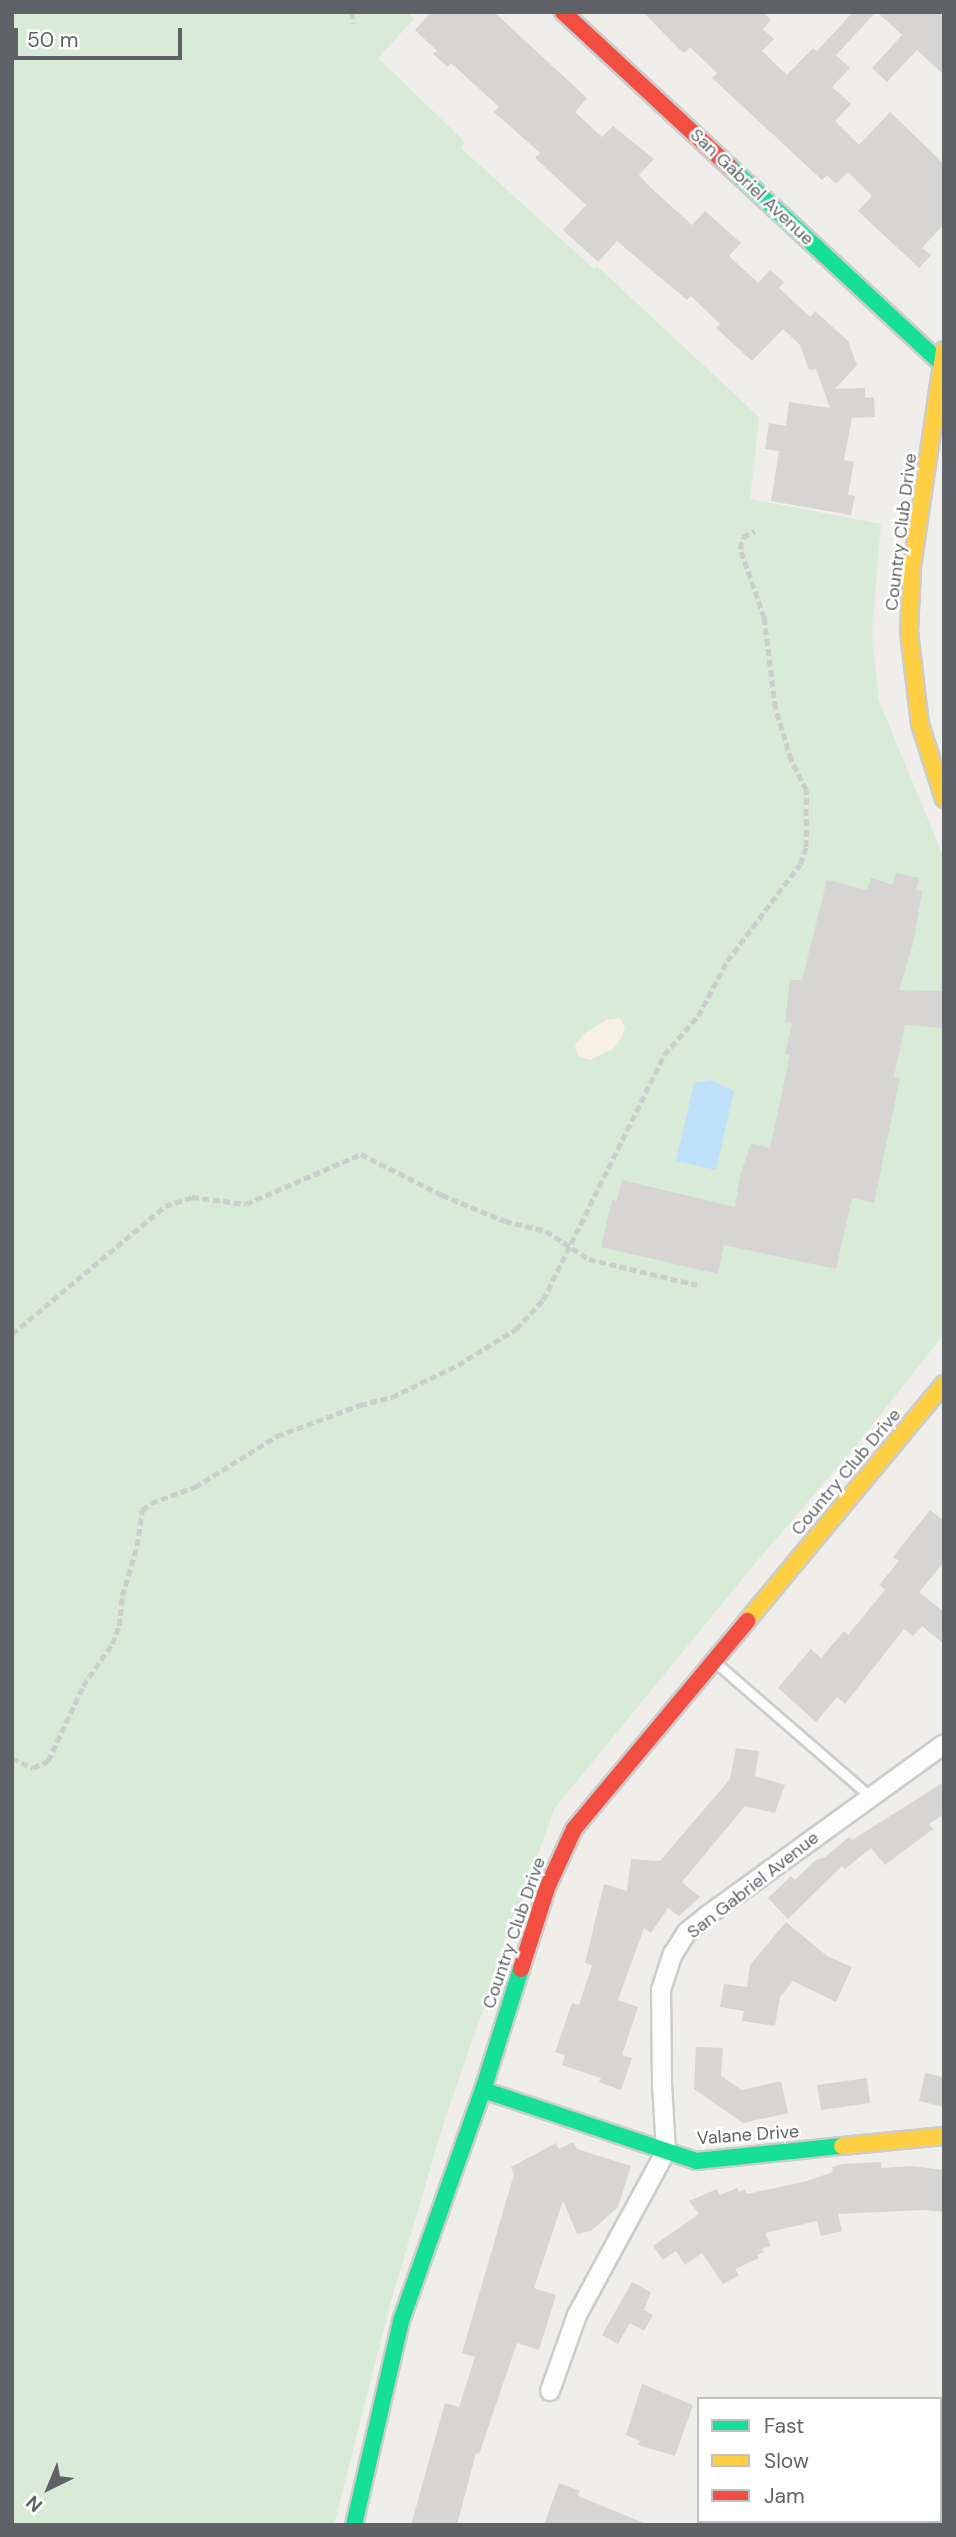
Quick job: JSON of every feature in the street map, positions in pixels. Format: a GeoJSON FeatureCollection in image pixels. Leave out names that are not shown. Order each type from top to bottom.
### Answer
{"type":"FeatureCollection","features":[{"type":"Feature","properties":{"kind":"street","name":"San Gabriel Avenue"},"geometry":{"type":"LineString","coordinates":[[563,12],[942,357]]}},
{"type":"Feature","properties":{"kind":"street","name":"Country Club Drive"},"geometry":{"type":"LineString","coordinates":[[942,357],[939,422],[912,568],[909,631],[920,724],[944,799]]}},
{"type":"Feature","properties":{"kind":"street","name":"Country Club Drive"},"geometry":{"type":"LineString","coordinates":[[354,2525],[401,2321],[483,2090],[547,1888],[574,1829],[944,1384]]}},
{"type":"Feature","properties":{"kind":"street","name":"San Gabriel Avenue"},"geometry":{"type":"LineString","coordinates":[[666,2151],[661,1990],[673,1954],[687,1932],[944,1744]]}},
{"type":"Feature","properties":{"kind":"street","name":"Valane Drive"},"geometry":{"type":"LineString","coordinates":[[483,2090],[696,2161],[944,2136]]}},
{"type":"Feature","properties":{"kind":"street"},"geometry":{"type":"LineString","coordinates":[[550,2391],[577,2315],[666,2151]]}},
{"type":"Feature","properties":{"kind":"lane"},"geometry":{"type":"LineString","coordinates":[[714,1661],[871,1797]]}},
{"type":"Feature","properties":{"kind":"path"},"geometry":{"type":"LineString","coordinates":[[352,12],[353,24]]}},
{"type":"Feature","properties":{"kind":"path"},"geometry":{"type":"LineString","coordinates":[[12,1758],[33,1769],[48,1761],[83,1686],[112,1644],[119,1626],[122,1596],[137,1546],[142,1510],[151,1503],[195,1487],[278,1436],[405,1392],[477,1355],[516,1329],[536,1310],[572,1245],[664,1055],[698,1016],[727,961],[790,878],[806,847],[806,790],[791,760],[775,708],[764,618],[740,550],[743,537],[755,531]]}},
{"type":"Feature","properties":{"kind":"path"},"geometry":{"type":"LineString","coordinates":[[12,1334],[165,1206],[192,1197],[246,1204],[361,1154],[442,1195],[505,1221],[547,1231],[572,1245],[589,1259],[697,1284]]}},
{"type":"Feature","properties":{"kind":"green space"},"geometry":{"type":"Polygon","coordinates":[[[12,12],[407,12],[414,19],[378,58],[465,142],[461,148],[594,269],[597,266],[759,417],[750,499],[881,524],[872,633],[879,701],[944,858],[944,1334],[850,1453],[757,1561],[554,1809],[446,2115],[390,2305],[334,2525],[12,2525],[12,12]]]}},
{"type":"Feature","properties":{"kind":"sand"},"geometry":{"type":"Polygon","coordinates":[[[620,1018],[625,1027],[621,1039],[613,1049],[590,1060],[578,1056],[575,1045],[586,1032],[606,1020],[620,1018]]]}},
{"type":"Feature","properties":{"kind":"water"},"geometry":{"type":"Polygon","coordinates":[[[711,1080],[734,1091],[716,1170],[676,1161],[694,1083],[711,1080]]]}},
{"type":"Feature","properties":{"kind":"building"},"geometry":{"type":"Polygon","coordinates":[[[431,12],[494,12],[587,98],[575,112],[602,137],[613,126],[654,159],[639,175],[650,187],[692,225],[705,211],[741,243],[729,256],[758,283],[770,270],[784,282],[779,288],[810,317],[815,311],[848,341],[857,365],[835,389],[865,388],[865,398],[874,397],[875,417],[852,418],[844,460],[854,462],[848,495],[855,496],[851,515],[771,501],[779,451],[765,449],[769,423],[786,426],[789,402],[830,408],[816,369],[809,370],[800,345],[783,329],[752,361],[716,328],[720,324],[691,296],[687,300],[617,241],[598,262],[563,230],[586,205],[535,158],[540,153],[494,112],[499,107],[451,63],[448,67],[433,54],[437,51],[415,30],[431,12]]]}},
{"type":"Feature","properties":{"kind":"building"},"geometry":{"type":"Polygon","coordinates":[[[643,12],[763,12],[771,20],[763,29],[774,39],[762,51],[787,75],[813,48],[817,51],[853,12],[876,12],[836,55],[850,68],[832,87],[851,104],[835,121],[859,145],[890,112],[944,164],[944,224],[922,248],[931,255],[919,268],[858,211],[872,196],[848,172],[836,184],[827,175],[822,180],[712,78],[717,73],[690,47],[685,53],[682,52],[643,12]]]}},
{"type":"Feature","properties":{"kind":"building"},"geometry":{"type":"Polygon","coordinates":[[[877,12],[938,12],[944,17],[944,75],[917,50],[887,82],[872,68],[902,35],[877,12]]]}},
{"type":"Feature","properties":{"kind":"building"},"geometry":{"type":"Polygon","coordinates":[[[896,873],[919,878],[916,890],[922,891],[913,944],[899,990],[944,991],[944,1028],[905,1025],[894,1077],[900,1078],[874,1203],[852,1198],[836,1269],[724,1245],[718,1274],[601,1247],[612,1200],[617,1201],[622,1180],[735,1207],[740,1176],[751,1143],[770,1148],[790,1055],[785,1054],[792,1023],[785,1022],[790,980],[802,980],[827,880],[867,890],[871,878],[893,885],[896,873]]]}},
{"type":"Feature","properties":{"kind":"building"},"geometry":{"type":"Polygon","coordinates":[[[930,1510],[944,1521],[944,1562],[919,1592],[944,1612],[944,1644],[922,1626],[913,1636],[904,1629],[845,1704],[837,1697],[816,1722],[778,1688],[811,1649],[821,1658],[844,1631],[848,1635],[885,1590],[879,1585],[899,1561],[893,1557],[930,1510]]]}},
{"type":"Feature","properties":{"kind":"building"},"geometry":{"type":"Polygon","coordinates":[[[736,1748],[759,1751],[755,1776],[785,1785],[775,1813],[745,1806],[682,1882],[700,1897],[679,1916],[668,1908],[651,1933],[644,1928],[618,2000],[638,2007],[622,2055],[632,2058],[621,2090],[599,2082],[601,2078],[562,2065],[565,2055],[555,2052],[572,2003],[579,2005],[592,1965],[585,1963],[604,1884],[627,1891],[631,1859],[660,1861],[730,1779],[736,1748]]]}},
{"type":"Feature","properties":{"kind":"building"},"geometry":{"type":"Polygon","coordinates":[[[944,1782],[944,1814],[929,1824],[933,1829],[885,1865],[871,1848],[845,1869],[842,1866],[788,1919],[768,1898],[791,1876],[795,1880],[816,1860],[825,1857],[849,1837],[852,1840],[944,1782]]]}},
{"type":"Feature","properties":{"kind":"building"},"geometry":{"type":"Polygon","coordinates":[[[786,1922],[827,1956],[852,1967],[836,2002],[793,1981],[780,1997],[775,2026],[742,2021],[744,2011],[720,2007],[724,1984],[747,1987],[750,1965],[786,1922]]]}},
{"type":"Feature","properties":{"kind":"building"},"geometry":{"type":"Polygon","coordinates":[[[696,2047],[723,2048],[721,2076],[742,2090],[781,2081],[788,2113],[743,2123],[694,2089],[696,2047]]]}},
{"type":"Feature","properties":{"kind":"building"},"geometry":{"type":"Polygon","coordinates":[[[925,2073],[944,2077],[944,2107],[919,2101],[925,2073]]]}},
{"type":"Feature","properties":{"kind":"building"},"geometry":{"type":"Polygon","coordinates":[[[867,2078],[870,2103],[821,2110],[817,2085],[867,2078]]]}},
{"type":"Feature","properties":{"kind":"building"},"geometry":{"type":"Polygon","coordinates":[[[573,2142],[577,2149],[631,2166],[618,2207],[591,2231],[577,2234],[563,2201],[534,2288],[556,2295],[539,2350],[517,2343],[479,2454],[476,2453],[457,2525],[411,2525],[445,2403],[459,2407],[475,2357],[462,2353],[514,2174],[511,2167],[556,2143],[559,2149],[573,2142]]]}},
{"type":"Feature","properties":{"kind":"building"},"geometry":{"type":"Polygon","coordinates":[[[881,2162],[881,2168],[911,2166],[944,2170],[944,2212],[924,2210],[838,2214],[842,2231],[821,2236],[817,2221],[765,2233],[771,2246],[762,2249],[764,2252],[757,2255],[759,2258],[735,2269],[739,2275],[723,2284],[702,2253],[685,2265],[676,2251],[663,2260],[653,2246],[699,2214],[689,2201],[717,2189],[720,2195],[737,2188],[739,2192],[745,2189],[747,2194],[807,2181],[833,2172],[832,2167],[842,2164],[881,2162]]]}},
{"type":"Feature","properties":{"kind":"building"},"geometry":{"type":"Polygon","coordinates":[[[632,2282],[651,2292],[644,2310],[653,2315],[644,2331],[630,2323],[618,2344],[602,2335],[632,2282]]]}},
{"type":"Feature","properties":{"kind":"building"},"geometry":{"type":"Polygon","coordinates":[[[642,2384],[693,2405],[675,2456],[638,2445],[640,2441],[626,2435],[642,2384]]]}},
{"type":"Feature","properties":{"kind":"building"},"geometry":{"type":"Polygon","coordinates":[[[559,2483],[580,2491],[578,2496],[649,2525],[544,2525],[559,2483]]]}},
{"type":"Feature","properties":{"kind":"traffic: fast"},"geometry":{"type":"LineString","coordinates":[[730,167],[941,363]]}},
{"type":"Feature","properties":{"kind":"traffic: fast"},"geometry":{"type":"LineString","coordinates":[[354,2525],[401,2321],[483,2090],[521,1969]]}},
{"type":"Feature","properties":{"kind":"traffic: fast"},"geometry":{"type":"LineString","coordinates":[[483,2090],[696,2161],[842,2146]]}},
{"type":"Feature","properties":{"kind":"traffic: slow"},"geometry":{"type":"LineString","coordinates":[[944,350],[912,568],[909,631],[920,724],[944,799]]}},
{"type":"Feature","properties":{"kind":"traffic: slow"},"geometry":{"type":"LineString","coordinates":[[747,1621],[944,1384]]}},
{"type":"Feature","properties":{"kind":"traffic: slow"},"geometry":{"type":"LineString","coordinates":[[842,2146],[944,2136]]}},
{"type":"Feature","properties":{"kind":"traffic: jam"},"geometry":{"type":"LineString","coordinates":[[563,12],[730,167]]}},
{"type":"Feature","properties":{"kind":"traffic: jam"},"geometry":{"type":"LineString","coordinates":[[521,1969],[547,1888],[574,1829],[747,1621]]}}]}
